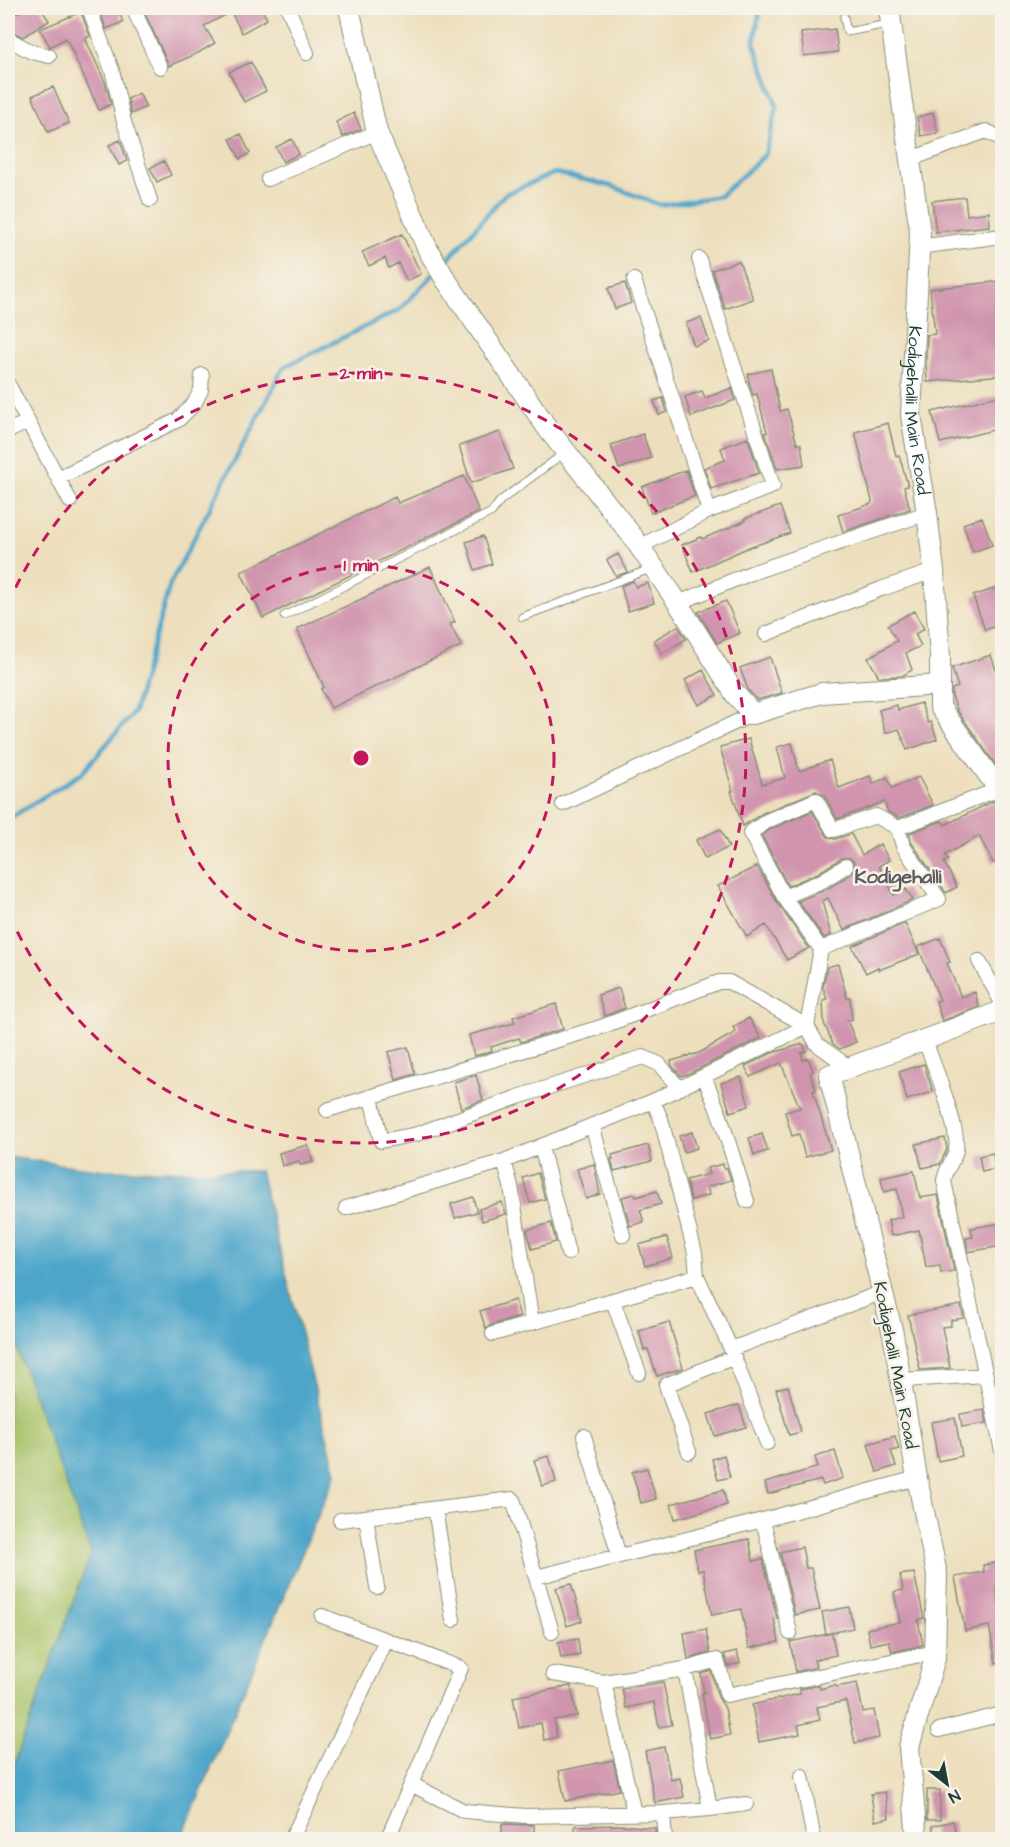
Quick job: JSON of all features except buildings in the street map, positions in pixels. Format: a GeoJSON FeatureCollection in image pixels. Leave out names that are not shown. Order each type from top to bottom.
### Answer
{"type":"FeatureCollection","features":[{"type":"Feature","properties":{"kind":"street"},"geometry":{"type":"LineString","coordinates":[[89,8],[112,70],[124,122],[150,201]]}},
{"type":"Feature","properties":{"kind":"street"},"geometry":{"type":"LineString","coordinates":[[133,8],[160,67]]}},
{"type":"Feature","properties":{"kind":"street"},"geometry":{"type":"LineString","coordinates":[[288,8],[307,53]]}},
{"type":"Feature","properties":{"kind":"street"},"geometry":{"type":"LineString","coordinates":[[349,8],[377,132],[428,250],[548,429],[639,547],[678,603],[735,694],[753,714]]}},
{"type":"Feature","properties":{"kind":"street","name":"Kodigehalli Main Road"},"geometry":{"type":"LineString","coordinates":[[890,15],[920,232],[910,415],[927,513],[934,571],[940,656],[940,707],[1001,790]]}},
{"type":"Feature","properties":{"kind":"street"},"geometry":{"type":"LineString","coordinates":[[8,39],[32,52],[49,56]]}},
{"type":"Feature","properties":{"kind":"street"},"geometry":{"type":"LineString","coordinates":[[910,159],[986,131],[1002,139]]}},
{"type":"Feature","properties":{"kind":"street"},"geometry":{"type":"LineString","coordinates":[[268,179],[377,132]]}},
{"type":"Feature","properties":{"kind":"street"},"geometry":{"type":"LineString","coordinates":[[918,247],[1002,236]]}},
{"type":"Feature","properties":{"kind":"street"},"geometry":{"type":"LineString","coordinates":[[639,547],[709,511],[773,486],[699,259]]}},
{"type":"Feature","properties":{"kind":"street"},"geometry":{"type":"LineString","coordinates":[[634,280],[709,511]]}},
{"type":"Feature","properties":{"kind":"street"},"geometry":{"type":"LineString","coordinates":[[58,478],[178,420],[194,404],[201,390],[202,375]]}},
{"type":"Feature","properties":{"kind":"street"},"geometry":{"type":"LineString","coordinates":[[8,384],[70,501]]}},
{"type":"Feature","properties":{"kind":"street"},"geometry":{"type":"LineString","coordinates":[[8,431],[28,422]]}},
{"type":"Feature","properties":{"kind":"street"},"geometry":{"type":"LineString","coordinates":[[678,603],[752,573],[927,513]]}},
{"type":"Feature","properties":{"kind":"street"},"geometry":{"type":"LineString","coordinates":[[766,634],[880,589],[934,571]]}},
{"type":"Feature","properties":{"kind":"street"},"geometry":{"type":"LineString","coordinates":[[563,804],[753,714],[822,693],[940,685]]}},
{"type":"Feature","properties":{"kind":"street"},"geometry":{"type":"LineString","coordinates":[[898,828],[1001,790]]}},
{"type":"Feature","properties":{"kind":"street"},"geometry":{"type":"LineString","coordinates":[[807,1026],[821,949],[784,897],[750,833],[767,821],[816,800],[833,830],[876,816],[898,828],[903,846],[939,899],[821,949]]}},
{"type":"Feature","properties":{"kind":"street"},"geometry":{"type":"LineString","coordinates":[[784,897],[822,881],[846,866]]}},
{"type":"Feature","properties":{"kind":"street"},"geometry":{"type":"LineString","coordinates":[[979,961],[1002,1003]]}},
{"type":"Feature","properties":{"kind":"street"},"geometry":{"type":"LineString","coordinates":[[327,1110],[601,1027],[719,982],[729,982],[807,1026],[817,1044],[850,1068]]}},
{"type":"Feature","properties":{"kind":"street","name":"Kodigehalli Main Road"},"geometry":{"type":"LineString","coordinates":[[917,1839],[909,1748],[935,1658],[937,1574],[917,1478],[902,1380],[883,1292],[829,1075],[1002,1011]]}},
{"type":"Feature","properties":{"kind":"street"},"geometry":{"type":"LineString","coordinates":[[346,1208],[504,1161],[653,1101],[807,1026]]}},
{"type":"Feature","properties":{"kind":"street"},"geometry":{"type":"LineString","coordinates":[[925,1040],[956,1133],[956,1150],[945,1172],[944,1181],[1002,1451]]}},
{"type":"Feature","properties":{"kind":"street"},"geometry":{"type":"LineString","coordinates":[[371,1096],[381,1141],[417,1134],[518,1097],[643,1057],[659,1064],[679,1088]]}},
{"type":"Feature","properties":{"kind":"street"},"geometry":{"type":"LineString","coordinates":[[704,1076],[720,1116],[747,1201]]}},
{"type":"Feature","properties":{"kind":"street"},"geometry":{"type":"LineString","coordinates":[[653,1101],[660,1119],[695,1252],[697,1276],[732,1353],[767,1443]]}},
{"type":"Feature","properties":{"kind":"street"},"geometry":{"type":"LineString","coordinates":[[592,1125],[623,1235]]}},
{"type":"Feature","properties":{"kind":"street"},"geometry":{"type":"LineString","coordinates":[[541,1146],[568,1253]]}},
{"type":"Feature","properties":{"kind":"street"},"geometry":{"type":"LineString","coordinates":[[504,1161],[511,1186],[532,1323]]}},
{"type":"Feature","properties":{"kind":"street"},"geometry":{"type":"LineString","coordinates":[[493,1334],[697,1276]]}},
{"type":"Feature","properties":{"kind":"street"},"geometry":{"type":"LineString","coordinates":[[689,1452],[666,1385],[732,1353],[883,1292]]}},
{"type":"Feature","properties":{"kind":"street"},"geometry":{"type":"LineString","coordinates":[[614,1301],[639,1372]]}},
{"type":"Feature","properties":{"kind":"street"},"geometry":{"type":"LineString","coordinates":[[902,1380],[986,1375]]}},
{"type":"Feature","properties":{"kind":"street"},"geometry":{"type":"LineString","coordinates":[[584,1436],[620,1556]]}},
{"type":"Feature","properties":{"kind":"street"},"geometry":{"type":"LineString","coordinates":[[536,1577],[763,1520],[917,1478]]}},
{"type":"Feature","properties":{"kind":"street"},"geometry":{"type":"LineString","coordinates":[[340,1520],[513,1499],[552,1632]]}},
{"type":"Feature","properties":{"kind":"street"},"geometry":{"type":"LineString","coordinates":[[435,1509],[453,1620]]}},
{"type":"Feature","properties":{"kind":"street"},"geometry":{"type":"LineString","coordinates":[[366,1517],[377,1587]]}},
{"type":"Feature","properties":{"kind":"street"},"geometry":{"type":"LineString","coordinates":[[763,1520],[790,1633]]}},
{"type":"Feature","properties":{"kind":"street"},"geometry":{"type":"LineString","coordinates":[[322,1616],[461,1668],[387,1839]]}},
{"type":"Feature","properties":{"kind":"street"},"geometry":{"type":"LineString","coordinates":[[291,1839],[386,1641]]}},
{"type":"Feature","properties":{"kind":"street"},"geometry":{"type":"LineString","coordinates":[[553,1674],[604,1682],[685,1669],[717,1660],[727,1695],[934,1652]]}},
{"type":"Feature","properties":{"kind":"street"},"geometry":{"type":"LineString","coordinates":[[685,1669],[710,1809]]}},
{"type":"Feature","properties":{"kind":"street"},"geometry":{"type":"LineString","coordinates":[[604,1682],[634,1813]]}},
{"type":"Feature","properties":{"kind":"street"},"geometry":{"type":"LineString","coordinates":[[939,1730],[1002,1714]]}},
{"type":"Feature","properties":{"kind":"street"},"geometry":{"type":"LineString","coordinates":[[802,1776],[814,1839]]}},
{"type":"Feature","properties":{"kind":"street"},"geometry":{"type":"LineString","coordinates":[[411,1784],[465,1811],[526,1816],[663,1813],[746,1804]]}},
{"type":"Feature","properties":{"kind":"street"},"geometry":{"type":"LineString","coordinates":[[663,1813],[665,1839]]}},
{"type":"Feature","properties":{"kind":"lane"},"geometry":{"type":"LineString","coordinates":[[844,17],[847,32],[890,15]]}},
{"type":"Feature","properties":{"kind":"lane"},"geometry":{"type":"LineString","coordinates":[[284,616],[492,512],[500,501],[566,452]]}},
{"type":"Feature","properties":{"kind":"lane"},"geometry":{"type":"LineString","coordinates":[[522,617],[653,568]]}},
{"type":"Feature","properties":{"kind":"green space"},"geometry":{"type":"Polygon","coordinates":[[[8,1323],[91,1553],[8,1781],[8,1323]]]}},
{"type":"Feature","properties":{"kind":"water"},"geometry":{"type":"Polygon","coordinates":[[[8,1157],[103,1170],[260,1171],[336,1473],[181,1839],[8,1839],[8,1781],[91,1553],[8,1323],[8,1157]]]}},
{"type":"Feature","properties":{"kind":"waterway"},"geometry":{"type":"LineString","coordinates":[[443,265],[505,194],[555,173],[611,186],[660,205],[720,196],[765,155],[777,106],[754,43],[760,8]]}},
{"type":"Feature","properties":{"kind":"waterway"},"geometry":{"type":"LineString","coordinates":[[8,819],[82,773],[134,712],[170,584],[284,367],[399,310],[435,273]]}},
{"type":"Feature","properties":{"kind":"district","name":"Kodigehalli"},"geometry":{"type":"Point","coordinates":[898,876]}}]}
